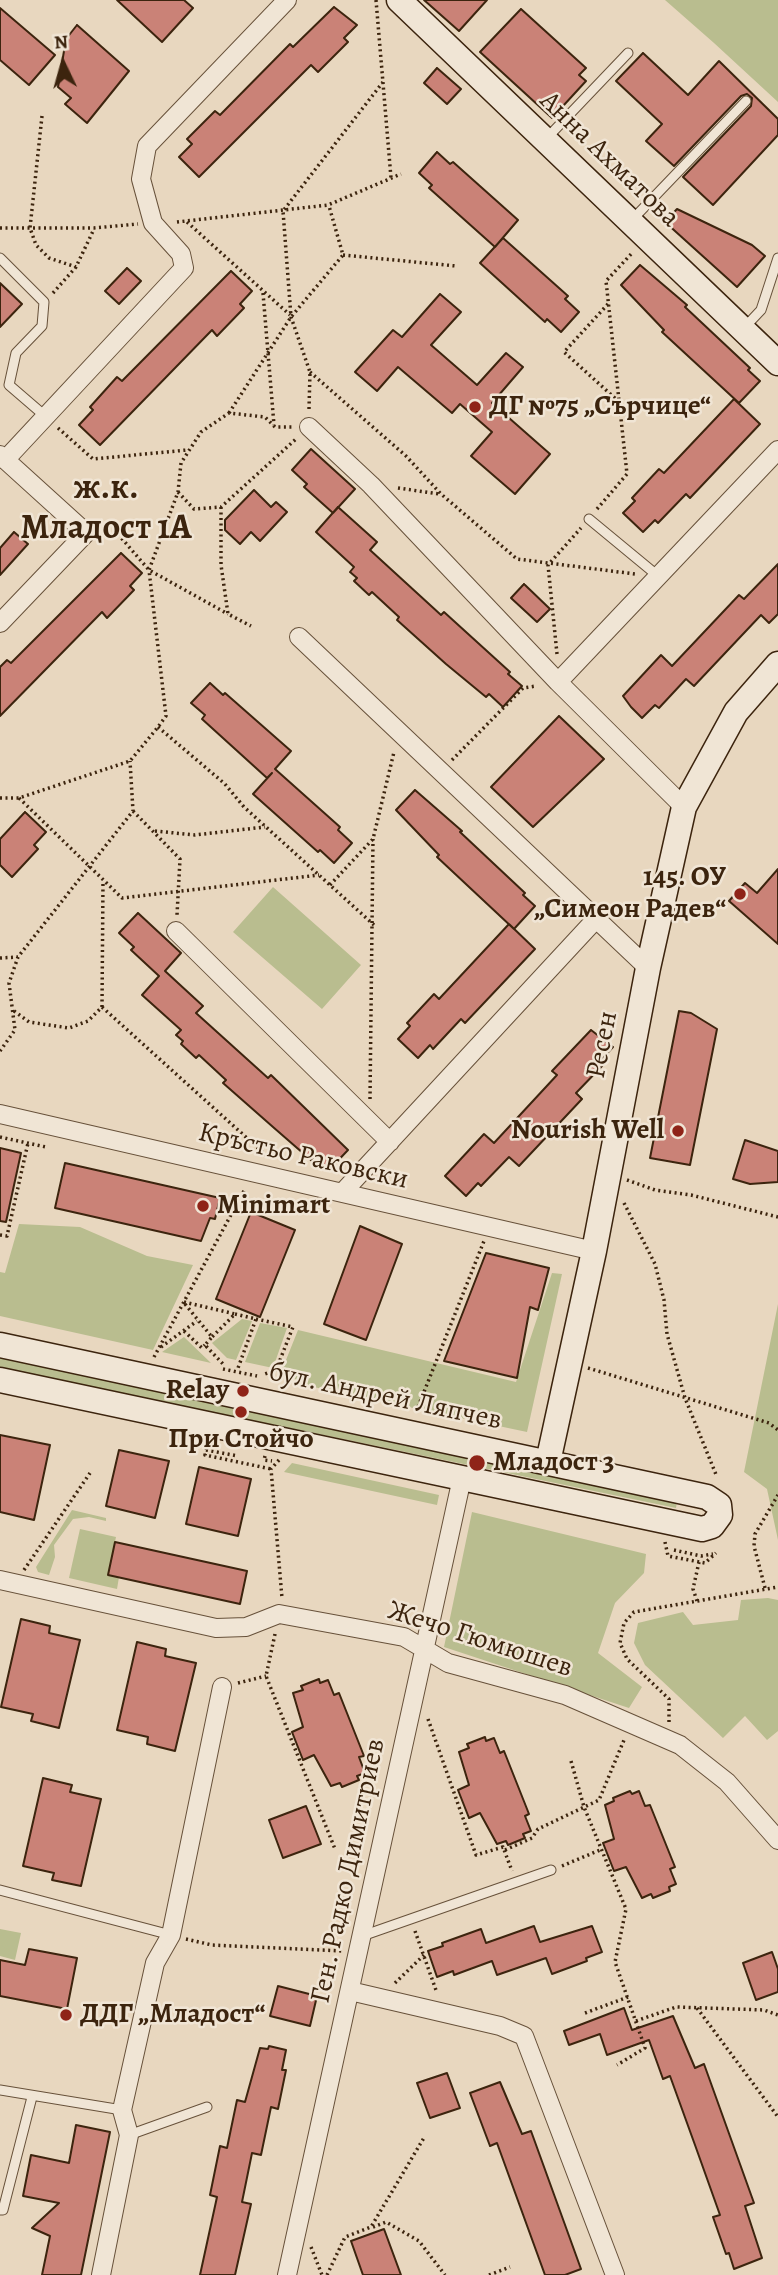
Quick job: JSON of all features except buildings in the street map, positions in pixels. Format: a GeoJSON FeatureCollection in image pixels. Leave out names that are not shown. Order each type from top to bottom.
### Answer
{"type":"FeatureCollection","features":[{"type":"Feature","properties":{"kind":"main road","name":"Анна Ахматова"},"geometry":{"type":"LineString","coordinates":[[399,0],[778,363]]}},
{"type":"Feature","properties":{"kind":"main road","name":"Ресен"},"geometry":{"type":"LineString","coordinates":[[548,1462],[594,1251],[648,968],[684,807],[736,712],[778,664]]}},
{"type":"Feature","properties":{"kind":"main road","name":"бул. Андрей Ляпчев"},"geometry":{"type":"LineString","coordinates":[[0,1345],[711,1499],[719,1505],[720,1515],[712,1526],[702,1529],[0,1380]]}},
{"type":"Feature","properties":{"kind":"street"},"geometry":{"type":"LineString","coordinates":[[0,623],[86,533],[2,458],[184,268],[181,254],[153,223],[141,179],[147,146],[287,0]]}},
{"type":"Feature","properties":{"kind":"street"},"geometry":{"type":"LineString","coordinates":[[309,427],[370,485],[558,682],[684,807]]}},
{"type":"Feature","properties":{"kind":"street"},"geometry":{"type":"LineString","coordinates":[[558,682],[778,450]]}},
{"type":"Feature","properties":{"kind":"street"},"geometry":{"type":"LineString","coordinates":[[299,637],[648,968]]}},
{"type":"Feature","properties":{"kind":"street"},"geometry":{"type":"LineString","coordinates":[[342,1193],[596,919]]}},
{"type":"Feature","properties":{"kind":"street"},"geometry":{"type":"LineString","coordinates":[[176,931],[390,1142]]}},
{"type":"Feature","properties":{"kind":"street","name":"Кръстьо Раковски"},"geometry":{"type":"LineString","coordinates":[[0,1114],[594,1251]]}},
{"type":"Feature","properties":{"kind":"street","name":"Ген. Радко Димитриев"},"geometry":{"type":"LineString","coordinates":[[287,2275],[462,1478]]}},
{"type":"Feature","properties":{"kind":"street","name":"Жечо Гюмюшев"},"geometry":{"type":"LineString","coordinates":[[8,1582],[216,1628],[246,1627],[279,1614],[404,1637],[448,1663],[565,1695],[632,1721],[680,1745],[727,1782],[778,1840]]}},
{"type":"Feature","properties":{"kind":"street"},"geometry":{"type":"LineString","coordinates":[[101,2275],[129,2135],[122,2110],[155,1963],[171,1935],[222,1687]]}},
{"type":"Feature","properties":{"kind":"street"},"geometry":{"type":"LineString","coordinates":[[350,1991],[500,2026],[524,2036],[615,2275]]}},
{"type":"Feature","properties":{"kind":"lane"},"geometry":{"type":"LineString","coordinates":[[545,141],[628,52]]}},
{"type":"Feature","properties":{"kind":"lane"},"geometry":{"type":"LineString","coordinates":[[638,230],[746,101]]}},
{"type":"Feature","properties":{"kind":"lane"},"geometry":{"type":"LineString","coordinates":[[0,258],[44,302],[42,326],[16,354],[9,385],[45,416]]}},
{"type":"Feature","properties":{"kind":"lane"},"geometry":{"type":"LineString","coordinates":[[743,330],[761,310],[778,258]]}},
{"type":"Feature","properties":{"kind":"lane"},"geometry":{"type":"LineString","coordinates":[[589,519],[658,576]]}},
{"type":"Feature","properties":{"kind":"lane"},"geometry":{"type":"LineString","coordinates":[[362,1936],[551,1870]]}},
{"type":"Feature","properties":{"kind":"lane"},"geometry":{"type":"LineString","coordinates":[[0,1890],[171,1935]]}},
{"type":"Feature","properties":{"kind":"lane"},"geometry":{"type":"LineString","coordinates":[[0,2090],[122,2110]]}},
{"type":"Feature","properties":{"kind":"lane"},"geometry":{"type":"LineString","coordinates":[[0,2210],[4,2210],[32,2097]]}},
{"type":"Feature","properties":{"kind":"lane"},"geometry":{"type":"LineString","coordinates":[[129,2135],[207,2107]]}},
{"type":"Feature","properties":{"kind":"path"},"geometry":{"type":"LineString","coordinates":[[376,0],[391,178]]}},
{"type":"Feature","properties":{"kind":"path"},"geometry":{"type":"LineString","coordinates":[[178,492],[194,509],[221,507],[309,427],[310,372],[291,317],[284,211],[383,82]]}},
{"type":"Feature","properties":{"kind":"path"},"geometry":{"type":"LineString","coordinates":[[42,116],[30,228],[36,246],[49,258],[76,267]]}},
{"type":"Feature","properties":{"kind":"path"},"geometry":{"type":"LineString","coordinates":[[0,228],[94,228],[187,222],[284,211],[328,205],[401,174]]}},
{"type":"Feature","properties":{"kind":"path"},"geometry":{"type":"LineString","coordinates":[[328,205],[343,255]]}},
{"type":"Feature","properties":{"kind":"path"},"geometry":{"type":"LineString","coordinates":[[187,222],[291,317]]}},
{"type":"Feature","properties":{"kind":"path"},"geometry":{"type":"LineString","coordinates":[[44,302],[76,267],[94,228]]}},
{"type":"Feature","properties":{"kind":"path"},"geometry":{"type":"LineString","coordinates":[[441,772],[523,688],[558,682],[548,565],[627,474],[606,281],[638,230]]}},
{"type":"Feature","properties":{"kind":"path"},"geometry":{"type":"LineString","coordinates":[[343,255],[456,266]]}},
{"type":"Feature","properties":{"kind":"path"},"geometry":{"type":"LineString","coordinates":[[0,798],[19,798],[130,761],[166,716],[149,570],[178,492],[181,463],[201,432],[229,413],[291,317],[343,255]]}},
{"type":"Feature","properties":{"kind":"path"},"geometry":{"type":"LineString","coordinates":[[263,291],[275,427]]}},
{"type":"Feature","properties":{"kind":"path"},"geometry":{"type":"LineString","coordinates":[[609,303],[564,352],[619,401]]}},
{"type":"Feature","properties":{"kind":"path"},"geometry":{"type":"LineString","coordinates":[[310,372],[406,456],[441,494],[517,559],[548,565],[658,576]]}},
{"type":"Feature","properties":{"kind":"path"},"geometry":{"type":"LineString","coordinates":[[229,413],[265,417],[275,427],[309,427]]}},
{"type":"Feature","properties":{"kind":"path"},"geometry":{"type":"LineString","coordinates":[[45,416],[93,459],[187,450]]}},
{"type":"Feature","properties":{"kind":"path"},"geometry":{"type":"LineString","coordinates":[[370,485],[441,494]]}},
{"type":"Feature","properties":{"kind":"path"},"geometry":{"type":"LineString","coordinates":[[221,507],[221,565],[228,614]]}},
{"type":"Feature","properties":{"kind":"path"},"geometry":{"type":"LineString","coordinates":[[86,533],[117,533],[149,570],[251,626]]}},
{"type":"Feature","properties":{"kind":"path"},"geometry":{"type":"LineString","coordinates":[[158,727],[225,783],[244,807],[374,925]]}},
{"type":"Feature","properties":{"kind":"path"},"geometry":{"type":"LineString","coordinates":[[370,1121],[373,839],[400,732]]}},
{"type":"Feature","properties":{"kind":"path"},"geometry":{"type":"LineString","coordinates":[[130,761],[133,811],[180,859],[176,931]]}},
{"type":"Feature","properties":{"kind":"path"},"geometry":{"type":"LineString","coordinates":[[19,798],[122,898],[319,875]]}},
{"type":"Feature","properties":{"kind":"path"},"geometry":{"type":"LineString","coordinates":[[0,1051],[15,1030],[15,1011],[10,998],[9,983],[18,957],[133,811]]}},
{"type":"Feature","properties":{"kind":"path"},"geometry":{"type":"LineString","coordinates":[[153,831],[195,835],[266,827]]}},
{"type":"Feature","properties":{"kind":"path"},"geometry":{"type":"LineString","coordinates":[[330,885],[373,839]]}},
{"type":"Feature","properties":{"kind":"path"},"geometry":{"type":"LineString","coordinates":[[15,1011],[29,1022],[69,1028],[88,1021],[102,1007],[103,879]]}},
{"type":"Feature","properties":{"kind":"path"},"geometry":{"type":"LineString","coordinates":[[0,958],[18,957]]}},
{"type":"Feature","properties":{"kind":"path"},"geometry":{"type":"LineString","coordinates":[[102,1007],[296,1182]]}},
{"type":"Feature","properties":{"kind":"path"},"geometry":{"type":"LineString","coordinates":[[0,1137],[46,1147]]}},
{"type":"Feature","properties":{"kind":"path"},"geometry":{"type":"LineString","coordinates":[[0,1234],[7,1236],[28,1143]]}},
{"type":"Feature","properties":{"kind":"path"},"geometry":{"type":"LineString","coordinates":[[152,1362],[254,1173]]}},
{"type":"Feature","properties":{"kind":"path"},"geometry":{"type":"LineString","coordinates":[[607,1181],[691,1195],[778,1217]]}},
{"type":"Feature","properties":{"kind":"path"},"geometry":{"type":"LineString","coordinates":[[607,1181],[626,1204],[655,1264],[664,1300],[667,1334],[685,1398],[717,1477]]}},
{"type":"Feature","properties":{"kind":"path"},"geometry":{"type":"LineString","coordinates":[[414,1418],[489,1227]]}},
{"type":"Feature","properties":{"kind":"path"},"geometry":{"type":"LineString","coordinates":[[184,1302],[293,1326],[276,1370],[265,1374]]}},
{"type":"Feature","properties":{"kind":"path"},"geometry":{"type":"LineString","coordinates":[[184,1302],[212,1337]]}},
{"type":"Feature","properties":{"kind":"path"},"geometry":{"type":"LineString","coordinates":[[184,1331],[202,1348],[235,1314]]}},
{"type":"Feature","properties":{"kind":"path"},"geometry":{"type":"LineString","coordinates":[[238,1368],[256,1319]]}},
{"type":"Feature","properties":{"kind":"path"},"geometry":{"type":"LineString","coordinates":[[159,1349],[197,1321]]}},
{"type":"Feature","properties":{"kind":"path"},"geometry":{"type":"LineString","coordinates":[[205,1345],[223,1367],[257,1376]]}},
{"type":"Feature","properties":{"kind":"path"},"geometry":{"type":"LineString","coordinates":[[570,1363],[769,1423],[778,1430]]}},
{"type":"Feature","properties":{"kind":"path"},"geometry":{"type":"LineString","coordinates":[[209,1440],[205,1455],[271,1469]]}},
{"type":"Feature","properties":{"kind":"path"},"geometry":{"type":"LineString","coordinates":[[206,1450],[238,1456]]}},
{"type":"Feature","properties":{"kind":"path"},"geometry":{"type":"LineString","coordinates":[[282,1598],[271,1469],[284,1456]]}},
{"type":"Feature","properties":{"kind":"path"},"geometry":{"type":"LineString","coordinates":[[8,1582],[90,1473]]}},
{"type":"Feature","properties":{"kind":"path"},"geometry":{"type":"LineString","coordinates":[[765,1588],[754,1546],[755,1534],[778,1495]]}},
{"type":"Feature","properties":{"kind":"path"},"geometry":{"type":"LineString","coordinates":[[665,1542],[668,1556],[705,1563],[716,1553],[701,1556],[674,1550]]}},
{"type":"Feature","properties":{"kind":"path"},"geometry":{"type":"LineString","coordinates":[[697,1601],[693,1589],[699,1562]]}},
{"type":"Feature","properties":{"kind":"path"},"geometry":{"type":"LineString","coordinates":[[660,1735],[671,1717],[669,1699],[627,1659],[620,1643],[624,1623],[634,1612],[778,1587]]}},
{"type":"Feature","properties":{"kind":"path"},"geometry":{"type":"LineString","coordinates":[[276,1632],[266,1676],[335,1849]]}},
{"type":"Feature","properties":{"kind":"path"},"geometry":{"type":"LineString","coordinates":[[222,1687],[266,1676]]}},
{"type":"Feature","properties":{"kind":"path"},"geometry":{"type":"LineString","coordinates":[[427,1710],[428,1722],[477,1856],[503,1847],[516,1882]]}},
{"type":"Feature","properties":{"kind":"path"},"geometry":{"type":"LineString","coordinates":[[505,1850],[532,1838],[538,1829],[599,1800],[632,1721]]}},
{"type":"Feature","properties":{"kind":"path"},"geometry":{"type":"LineString","coordinates":[[571,1760],[584,1807],[625,1909],[615,1962],[645,2048],[617,2065]]}},
{"type":"Feature","properties":{"kind":"path"},"geometry":{"type":"LineString","coordinates":[[551,1870],[601,1849]]}},
{"type":"Feature","properties":{"kind":"path"},"geometry":{"type":"LineString","coordinates":[[411,1919],[444,2013]]}},
{"type":"Feature","properties":{"kind":"path"},"geometry":{"type":"LineString","coordinates":[[171,1935],[212,1945],[344,1951],[362,1936]]}},
{"type":"Feature","properties":{"kind":"path"},"geometry":{"type":"LineString","coordinates":[[380,1998],[424,1955]]}},
{"type":"Feature","properties":{"kind":"path"},"geometry":{"type":"LineString","coordinates":[[585,2013],[628,1997]]}},
{"type":"Feature","properties":{"kind":"path"},"geometry":{"type":"LineString","coordinates":[[636,2021],[676,2007],[764,2010],[778,2015]]}},
{"type":"Feature","properties":{"kind":"path"},"geometry":{"type":"LineString","coordinates":[[697,2008],[778,2115]]}},
{"type":"Feature","properties":{"kind":"path"},"geometry":{"type":"LineString","coordinates":[[372,2227],[425,2136]]}},
{"type":"Feature","properties":{"kind":"path"},"geometry":{"type":"LineString","coordinates":[[327,2275],[345,2237],[386,2222],[419,2241],[445,2275]]}},
{"type":"Feature","properties":{"kind":"path"},"geometry":{"type":"LineString","coordinates":[[489,2275],[510,2267]]}},
{"type":"Feature","properties":{"kind":"green space"},"geometry":{"type":"Polygon","coordinates":[[[665,0],[778,0],[778,102],[714,43],[665,0]]]}},
{"type":"Feature","properties":{"kind":"green space"},"geometry":{"type":"Polygon","coordinates":[[[273,887],[361,965],[322,1009],[233,932],[273,887]]]}},
{"type":"Feature","properties":{"kind":"green space"},"geometry":{"type":"Polygon","coordinates":[[[19,1224],[80,1227],[147,1256],[193,1265],[153,1350],[0,1316],[0,1272],[5,1273],[19,1224]]]}},
{"type":"Feature","properties":{"kind":"green space"},"geometry":{"type":"Polygon","coordinates":[[[552,1273],[562,1274],[527,1432],[304,1385],[282,1370],[298,1330],[516,1382],[552,1273]]]}},
{"type":"Feature","properties":{"kind":"green space"},"geometry":{"type":"Polygon","coordinates":[[[778,1304],[778,1540],[767,1489],[744,1472],[778,1304]]]}},
{"type":"Feature","properties":{"kind":"green space"},"geometry":{"type":"Polygon","coordinates":[[[242,1319],[252,1321],[236,1360],[227,1358],[212,1343],[242,1319]]]}},
{"type":"Feature","properties":{"kind":"green space"},"geometry":{"type":"Polygon","coordinates":[[[260,1323],[287,1328],[273,1368],[245,1362],[260,1323]]]}},
{"type":"Feature","properties":{"kind":"green space"},"geometry":{"type":"Polygon","coordinates":[[[184,1337],[211,1363],[162,1352],[184,1337]]]}},
{"type":"Feature","properties":{"kind":"green space"},"geometry":{"type":"Polygon","coordinates":[[[0,1356],[677,1501],[676,1508],[0,1368],[0,1356]]]}},
{"type":"Feature","properties":{"kind":"green space"},"geometry":{"type":"Polygon","coordinates":[[[292,1463],[439,1495],[437,1505],[284,1472],[292,1463]]]}},
{"type":"Feature","properties":{"kind":"green space"},"geometry":{"type":"Polygon","coordinates":[[[72,1510],[106,1518],[106,1521],[89,1517],[73,1519],[54,1545],[55,1557],[49,1575],[38,1572],[36,1567],[72,1510]]]}},
{"type":"Feature","properties":{"kind":"green space"},"geometry":{"type":"Polygon","coordinates":[[[472,1512],[646,1554],[644,1573],[615,1603],[598,1653],[642,1687],[629,1708],[444,1647],[472,1512]]]}},
{"type":"Feature","properties":{"kind":"green space"},"geometry":{"type":"Polygon","coordinates":[[[80,1529],[116,1537],[108,1574],[119,1577],[117,1589],[69,1578],[80,1529]]]}},
{"type":"Feature","properties":{"kind":"green space"},"geometry":{"type":"Polygon","coordinates":[[[741,1600],[778,1600],[778,1731],[767,1740],[745,1716],[723,1738],[645,1665],[634,1643],[638,1623],[683,1612],[693,1625],[738,1620],[741,1600]]]}},
{"type":"Feature","properties":{"kind":"green space"},"geometry":{"type":"Polygon","coordinates":[[[0,1929],[21,1933],[15,1960],[0,1956],[0,1929]]]}},
{"type":"Feature","properties":{"kind":"place","name":"ДГ №75 „Сърчице“"},"geometry":{"type":"Point","coordinates":[475,407]}},
{"type":"Feature","properties":{"kind":"place","name":"145. ОУ „Симеон Радев“"},"geometry":{"type":"Point","coordinates":[740,894]}},
{"type":"Feature","properties":{"kind":"place","name":"Nourish Well"},"geometry":{"type":"Point","coordinates":[678,1131]}},
{"type":"Feature","properties":{"kind":"place","name":"Minimart"},"geometry":{"type":"Point","coordinates":[203,1206]}},
{"type":"Feature","properties":{"kind":"place","name":"Relay"},"geometry":{"type":"Point","coordinates":[243,1391]}},
{"type":"Feature","properties":{"kind":"place","name":"При Стойчо"},"geometry":{"type":"Point","coordinates":[241,1412]}},
{"type":"Feature","properties":{"kind":"place","name":"Младост 3"},"geometry":{"type":"Point","coordinates":[477,1463]}},
{"type":"Feature","properties":{"kind":"place","name":"ДДГ „Младост“"},"geometry":{"type":"Point","coordinates":[66,2015]}},
{"type":"Feature","properties":{"kind":"district","name":"ж.к. Младост 1А"},"geometry":{"type":"Point","coordinates":[106,509]}}]}
